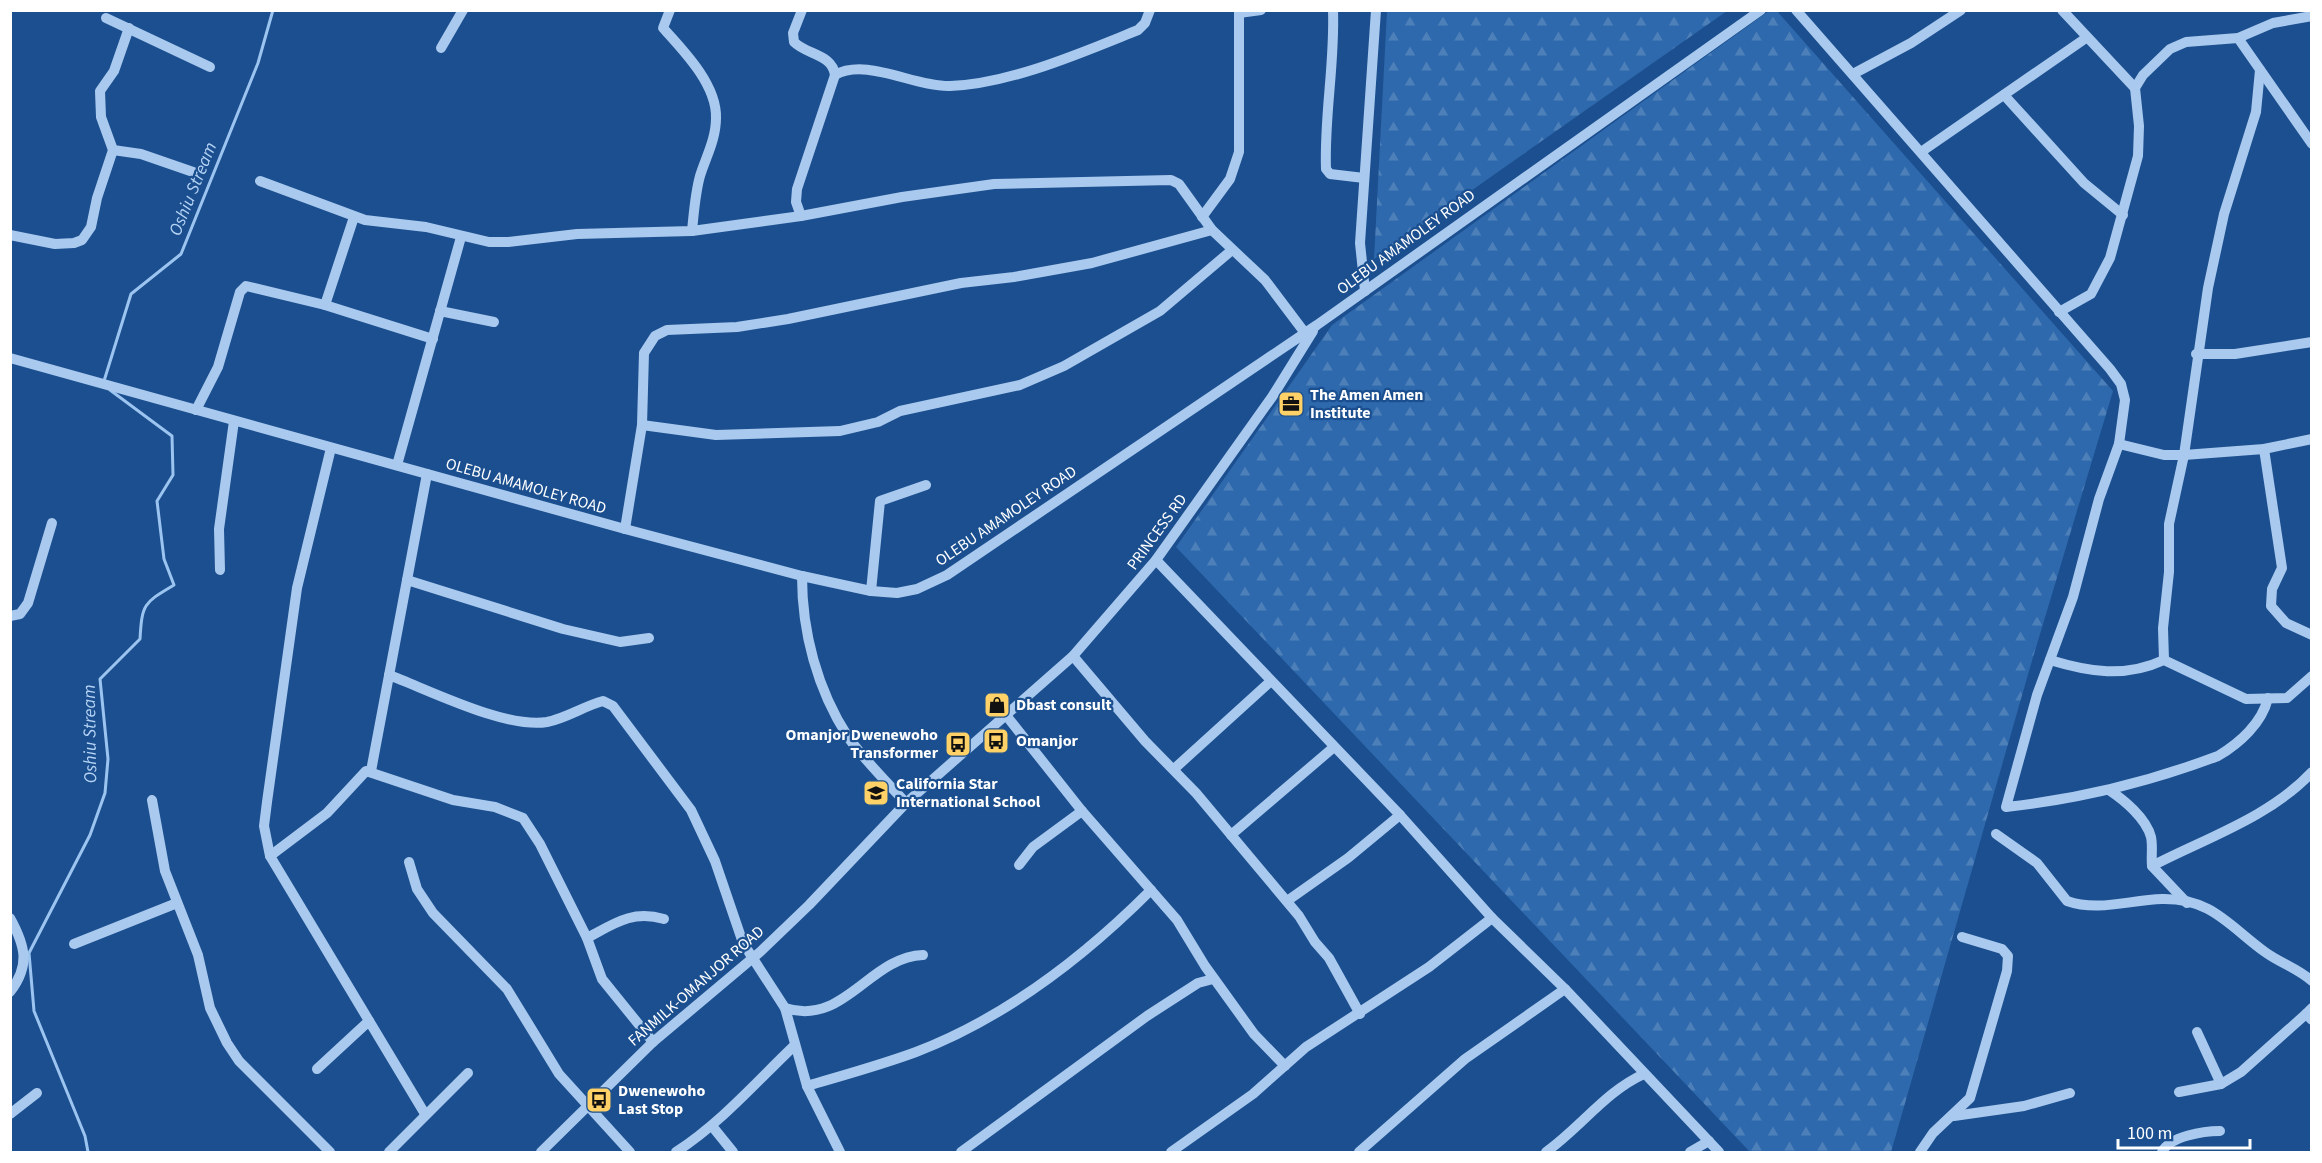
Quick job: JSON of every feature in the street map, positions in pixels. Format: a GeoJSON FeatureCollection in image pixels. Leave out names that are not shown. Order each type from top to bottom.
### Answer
{"type":"FeatureCollection","features":[{"type":"Feature","properties":{"kind":"street"},"geometry":{"type":"LineString","coordinates":[[441,48],[463,10]]}},
{"type":"Feature","properties":{"kind":"street"},"geometry":{"type":"LineString","coordinates":[[670,10],[663,28],[703,78],[710,91],[716,116],[712,144],[694,200],[692,231]]}},
{"type":"Feature","properties":{"kind":"street"},"geometry":{"type":"LineString","coordinates":[[801,216],[796,202],[797,189],[835,75],[832,66],[826,60],[794,42],[793,33],[802,10]]}},
{"type":"Feature","properties":{"kind":"street"},"geometry":{"type":"LineString","coordinates":[[835,75],[843,70],[861,69],[922,84],[946,86],[1009,76],[1138,30],[1145,23],[1150,10]]}},
{"type":"Feature","properties":{"kind":"street"},"geometry":{"type":"LineString","coordinates":[[1202,218],[1230,179],[1239,152],[1239,12],[1261,10]]}},
{"type":"Feature","properties":{"kind":"street"},"geometry":{"type":"LineString","coordinates":[[1333,10],[1334,44],[1327,125],[1326,169],[1330,174],[1364,178]]}},
{"type":"Feature","properties":{"kind":"street"},"geometry":{"type":"LineString","coordinates":[[1365,291],[1360,259],[1376,10]]}},
{"type":"Feature","properties":{"kind":"street","name":"OLEBU AMAMOLEY ROAD"},"geometry":{"type":"LineString","coordinates":[[10,358],[802,576],[871,591],[908,592],[947,575],[1317,325],[1761,10]]}},
{"type":"Feature","properties":{"kind":"street"},"geometry":{"type":"LineString","coordinates":[[1796,10],[2121,384],[2125,400],[2119,444],[2099,499],[2073,597],[2037,695],[2006,807],[2055,802],[2109,790],[2194,766],[2225,753],[2252,728],[2265,711],[2268,698]]}},
{"type":"Feature","properties":{"kind":"street"},"geometry":{"type":"LineString","coordinates":[[1853,74],[1911,43],[1961,10]]}},
{"type":"Feature","properties":{"kind":"street"},"geometry":{"type":"LineString","coordinates":[[2059,312],[2084,300],[2101,279],[2123,214],[2139,149],[2135,88],[2062,10]]}},
{"type":"Feature","properties":{"kind":"street"},"geometry":{"type":"LineString","coordinates":[[2135,88],[2157,59],[2170,49],[2186,42],[2238,38],[2273,23],[2312,16]]}},
{"type":"Feature","properties":{"kind":"street"},"geometry":{"type":"LineString","coordinates":[[106,18],[210,67]]}},
{"type":"Feature","properties":{"kind":"street"},"geometry":{"type":"LineString","coordinates":[[10,235],[55,244],[82,240],[91,227],[97,198],[113,150],[105,132],[99,99],[103,85],[114,71],[129,28]]}},
{"type":"Feature","properties":{"kind":"street"},"geometry":{"type":"LineString","coordinates":[[1921,152],[2086,38]]}},
{"type":"Feature","properties":{"kind":"street"},"geometry":{"type":"LineString","coordinates":[[2238,38],[2312,144]]}},
{"type":"Feature","properties":{"kind":"street"},"geometry":{"type":"LineString","coordinates":[[2164,660],[2163,628],[2169,572],[2169,524],[2184,455],[2196,354],[2224,213],[2256,111],[2260,70]]}},
{"type":"Feature","properties":{"kind":"street"},"geometry":{"type":"LineString","coordinates":[[2004,95],[2084,183],[2123,214]]}},
{"type":"Feature","properties":{"kind":"street"},"geometry":{"type":"LineString","coordinates":[[113,150],[141,154],[196,174]]}},
{"type":"Feature","properties":{"kind":"street"},"geometry":{"type":"LineString","coordinates":[[260,181],[295,192],[354,217],[426,227],[461,237],[508,242],[577,234],[692,231],[801,216],[902,196],[994,184],[1163,178],[1179,184],[1212,230],[1265,280],[1305,333]]}},
{"type":"Feature","properties":{"kind":"street"},"geometry":{"type":"LineString","coordinates":[[325,306],[354,217]]}},
{"type":"Feature","properties":{"kind":"street"},"geometry":{"type":"LineString","coordinates":[[625,529],[642,425],[644,353],[655,336],[667,330],[737,327],[788,319],[961,283],[1014,278],[1092,263],[1212,230]]}},
{"type":"Feature","properties":{"kind":"street"},"geometry":{"type":"LineString","coordinates":[[397,465],[461,237]]}},
{"type":"Feature","properties":{"kind":"street"},"geometry":{"type":"LineString","coordinates":[[642,425],[716,435],[840,431],[878,422],[900,411],[1020,385],[1064,366],[1160,310],[1232,250]]}},
{"type":"Feature","properties":{"kind":"street"},"geometry":{"type":"LineString","coordinates":[[196,410],[218,367],[240,292],[246,286],[325,306],[433,339]]}},
{"type":"Feature","properties":{"kind":"street"},"geometry":{"type":"LineString","coordinates":[[440,311],[494,322]]}},
{"type":"Feature","properties":{"kind":"street","name":"PRINCESS RD"},"geometry":{"type":"LineString","coordinates":[[906,803],[1073,656],[1156,560],[1272,397],[1317,325]]}},
{"type":"Feature","properties":{"kind":"street"},"geometry":{"type":"LineString","coordinates":[[2196,354],[2235,354],[2312,342]]}},
{"type":"Feature","properties":{"kind":"street"},"geometry":{"type":"LineString","coordinates":[[220,570],[219,529],[234,421]]}},
{"type":"Feature","properties":{"kind":"street"},"geometry":{"type":"LineString","coordinates":[[2119,444],[2143,451],[2184,455],[2264,449],[2312,439]]}},
{"type":"Feature","properties":{"kind":"street"},"geometry":{"type":"LineString","coordinates":[[331,448],[297,588],[265,818],[266,844],[270,856],[346,978],[425,1114]]}},
{"type":"Feature","properties":{"kind":"street"},"geometry":{"type":"LineString","coordinates":[[2264,449],[2282,568],[2272,589],[2271,606],[2286,623],[2312,635]]}},
{"type":"Feature","properties":{"kind":"street"},"geometry":{"type":"LineString","coordinates":[[371,771],[426,474]]}},
{"type":"Feature","properties":{"kind":"street"},"geometry":{"type":"LineString","coordinates":[[871,591],[880,501],[926,485]]}},
{"type":"Feature","properties":{"kind":"street"},"geometry":{"type":"LineString","coordinates":[[10,616],[20,614],[28,603],[52,522]]}},
{"type":"Feature","properties":{"kind":"street"},"geometry":{"type":"LineString","coordinates":[[1156,560],[1400,815],[1492,918],[1565,989],[1719,1152]]}},
{"type":"Feature","properties":{"kind":"street"},"geometry":{"type":"LineString","coordinates":[[802,576],[805,632],[828,698],[849,737],[906,803]]}},
{"type":"Feature","properties":{"kind":"street"},"geometry":{"type":"LineString","coordinates":[[407,580],[563,629],[620,642],[649,638]]}},
{"type":"Feature","properties":{"kind":"street"},"geometry":{"type":"LineString","coordinates":[[1073,656],[1287,901],[1329,958],[1360,1014]]}},
{"type":"Feature","properties":{"kind":"street"},"geometry":{"type":"LineString","coordinates":[[2050,660],[2089,670],[2122,672],[2164,660],[2246,699],[2287,698],[2312,676]]}},
{"type":"Feature","properties":{"kind":"street"},"geometry":{"type":"LineString","coordinates":[[388,675],[485,711],[532,723],[560,718],[603,701],[613,705],[691,810],[715,861],[737,930],[752,959],[779,994],[807,1086],[840,1152]]}},
{"type":"Feature","properties":{"kind":"street"},"geometry":{"type":"LineString","coordinates":[[1174,769],[1271,681]]}},
{"type":"Feature","properties":{"kind":"street"},"geometry":{"type":"LineString","coordinates":[[1005,714],[1082,811],[1177,920],[1213,979],[1254,1034],[1285,1066]]}},
{"type":"Feature","properties":{"kind":"street"},"geometry":{"type":"LineString","coordinates":[[1231,835],[1334,747]]}},
{"type":"Feature","properties":{"kind":"street"},"geometry":{"type":"LineString","coordinates":[[270,856],[327,813],[362,774],[371,771],[453,800],[495,807],[523,818],[540,844],[587,938],[607,987],[653,1041]]}},
{"type":"Feature","properties":{"kind":"street"},"geometry":{"type":"LineString","coordinates":[[2152,866],[2270,807],[2295,790],[2312,772]]}},
{"type":"Feature","properties":{"kind":"street"},"geometry":{"type":"LineString","coordinates":[[2109,790],[2146,825],[2151,837],[2152,866],[2187,903]]}},
{"type":"Feature","properties":{"kind":"street"},"geometry":{"type":"LineString","coordinates":[[152,800],[160,854],[198,955],[210,1008],[227,1043],[253,1075],[330,1152]]}},
{"type":"Feature","properties":{"kind":"street","name":"FANMILK-OMANJOR ROAD"},"geometry":{"type":"LineString","coordinates":[[541,1152],[653,1041],[752,959],[906,803]]}},
{"type":"Feature","properties":{"kind":"street"},"geometry":{"type":"LineString","coordinates":[[1019,865],[1033,848],[1082,811]]}},
{"type":"Feature","properties":{"kind":"street"},"geometry":{"type":"LineString","coordinates":[[1287,901],[1348,858],[1400,815]]}},
{"type":"Feature","properties":{"kind":"street"},"geometry":{"type":"LineString","coordinates":[[1996,834],[2037,863],[2067,902],[2095,907],[2166,899],[2208,908],[2219,914],[2267,954],[2294,966],[2312,981]]}},
{"type":"Feature","properties":{"kind":"street"},"geometry":{"type":"LineString","coordinates":[[409,862],[417,890],[433,914],[507,989],[559,1074],[630,1152]]}},
{"type":"Feature","properties":{"kind":"street"},"geometry":{"type":"LineString","coordinates":[[807,1086],[916,1052],[952,1036],[1015,1002],[1116,925],[1151,890]]}},
{"type":"Feature","properties":{"kind":"street"},"geometry":{"type":"LineString","coordinates":[[74,944],[177,903]]}},
{"type":"Feature","properties":{"kind":"street"},"geometry":{"type":"LineString","coordinates":[[587,938],[633,915],[646,914],[664,919]]}},
{"type":"Feature","properties":{"kind":"street"},"geometry":{"type":"LineString","coordinates":[[10,918],[16,928],[24,966],[23,974],[10,992]]}},
{"type":"Feature","properties":{"kind":"street"},"geometry":{"type":"LineString","coordinates":[[1171,1152],[1253,1094],[1306,1047],[1429,967],[1492,918]]}},
{"type":"Feature","properties":{"kind":"street"},"geometry":{"type":"LineString","coordinates":[[1920,1152],[1933,1133],[1970,1098],[2007,971],[2008,956],[2002,949],[1962,937]]}},
{"type":"Feature","properties":{"kind":"street"},"geometry":{"type":"LineString","coordinates":[[785,1008],[811,1012],[828,1008],[888,966],[910,955],[923,955]]}},
{"type":"Feature","properties":{"kind":"street"},"geometry":{"type":"LineString","coordinates":[[961,1152],[1147,1016],[1198,983],[1213,979]]}},
{"type":"Feature","properties":{"kind":"street"},"geometry":{"type":"LineString","coordinates":[[1359,1152],[1464,1059],[1565,989]]}},
{"type":"Feature","properties":{"kind":"street"},"geometry":{"type":"LineString","coordinates":[[2179,1092],[2221,1084],[2241,1072],[2310,1014]]}},
{"type":"Feature","properties":{"kind":"street"},"geometry":{"type":"LineString","coordinates":[[317,1069],[369,1021]]}},
{"type":"Feature","properties":{"kind":"street"},"geometry":{"type":"LineString","coordinates":[[2197,1032],[2221,1084]]}},
{"type":"Feature","properties":{"kind":"street"},"geometry":{"type":"LineString","coordinates":[[676,1152],[742,1101],[795,1045]]}},
{"type":"Feature","properties":{"kind":"street"},"geometry":{"type":"LineString","coordinates":[[388,1152],[468,1073]]}},
{"type":"Feature","properties":{"kind":"street"},"geometry":{"type":"LineString","coordinates":[[1546,1152],[1570,1135],[1623,1085],[1644,1074]]}},
{"type":"Feature","properties":{"kind":"street"},"geometry":{"type":"LineString","coordinates":[[10,1114],[37,1093]]}},
{"type":"Feature","properties":{"kind":"street"},"geometry":{"type":"LineString","coordinates":[[1951,1117],[2024,1106],[2070,1093]]}},
{"type":"Feature","properties":{"kind":"street"},"geometry":{"type":"LineString","coordinates":[[712,1126],[733,1152]]}},
{"type":"Feature","properties":{"kind":"street"},"geometry":{"type":"LineString","coordinates":[[2162,1152],[2172,1142],[2198,1134],[2220,1131]]}},
{"type":"Feature","properties":{"kind":"street"},"geometry":{"type":"LineString","coordinates":[[1690,1152],[1709,1141]]}},
{"type":"Feature","properties":{"kind":"green space"},"geometry":{"type":"Polygon","coordinates":[[[1387,10],[1727,11],[1374,259],[1387,10]]]}},
{"type":"Feature","properties":{"kind":"green space"},"geometry":{"type":"Polygon","coordinates":[[[1769,11],[1777,11],[2113,391],[2031,664],[1891,1152],[1750,1152],[1176,547],[1332,325],[1769,11]]]}},
{"type":"Feature","properties":{"kind":"waterway","name":"Oshiu Stream"},"geometry":{"type":"LineString","coordinates":[[104,381],[131,294],[181,254],[258,63],[273,10]]}},
{"type":"Feature","properties":{"kind":"waterway","name":"Oshiu Stream"},"geometry":{"type":"LineString","coordinates":[[88,1152],[85,1136],[34,1011],[29,953],[90,835],[105,793],[108,759],[100,679],[140,639],[146,605],[174,585],[164,559],[157,501],[173,475],[172,436],[110,390]]}},
{"type":"Feature","properties":{"kind":"place","name":"The Amen Amen Institute"},"geometry":{"type":"Point","coordinates":[1291,404]}},
{"type":"Feature","properties":{"kind":"place","name":"Dbast consult"},"geometry":{"type":"Point","coordinates":[997,705]}},
{"type":"Feature","properties":{"kind":"place","name":"Omanjor"},"geometry":{"type":"Point","coordinates":[996,741]}},
{"type":"Feature","properties":{"kind":"place","name":"Omanjor Dwenewoho Transformer"},"geometry":{"type":"Point","coordinates":[958,744]}},
{"type":"Feature","properties":{"kind":"place","name":"California Star International School"},"geometry":{"type":"Point","coordinates":[876,793]}},
{"type":"Feature","properties":{"kind":"place","name":"Dwenewoho Last Stop"},"geometry":{"type":"Point","coordinates":[599,1100]}}]}
